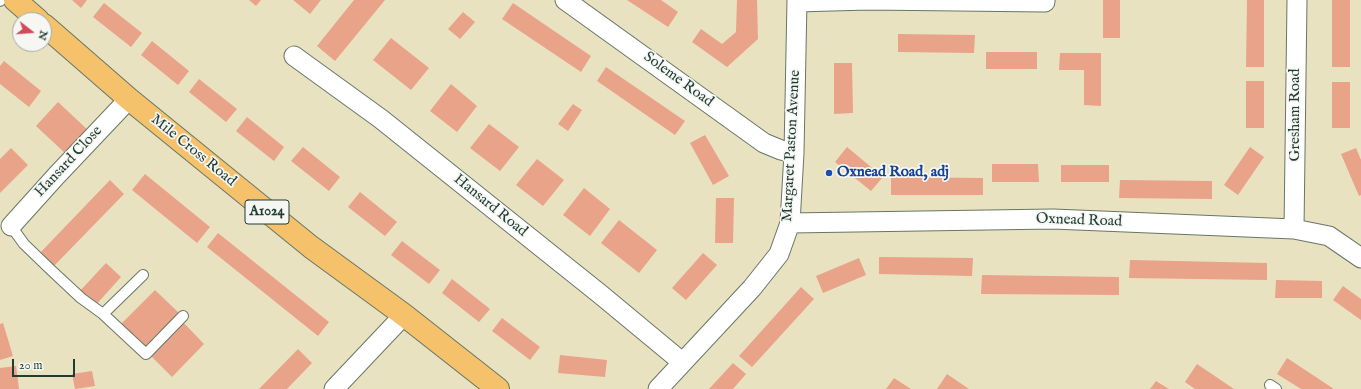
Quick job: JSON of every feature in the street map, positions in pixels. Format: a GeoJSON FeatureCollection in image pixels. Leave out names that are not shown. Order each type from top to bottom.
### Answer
{"type":"FeatureCollection","features":[{"type":"Feature","properties":{"kind":"main road"},"geometry":{"type":"LineString","coordinates":[[15,0],[29,12]]}},
{"type":"Feature","properties":{"kind":"main road","name":"Mile Cross Road"},"geometry":{"type":"LineString","coordinates":[[52,32],[129,98],[310,247],[404,315],[498,389]]}},
{"type":"Feature","properties":{"kind":"street","name":"Soleme Road"},"geometry":{"type":"LineString","coordinates":[[565,0],[764,143],[781,150],[794,153]]}},
{"type":"Feature","properties":{"kind":"street"},"geometry":{"type":"LineString","coordinates":[[796,1],[868,0],[1045,2],[1045,0]]}},
{"type":"Feature","properties":{"kind":"street","name":"Gresham Road"},"geometry":{"type":"LineString","coordinates":[[1294,229],[1297,0]]}},
{"type":"Feature","properties":{"kind":"street","name":"Margaret Paston Avenue"},"geometry":{"type":"LineString","coordinates":[[658,389],[752,288],[779,254],[790,223],[794,153],[796,1]]}},
{"type":"Feature","properties":{"kind":"street","name":"Hansard Road"},"geometry":{"type":"LineString","coordinates":[[294,56],[381,118],[682,362]]}},
{"type":"Feature","properties":{"kind":"street","name":"Hansard Close"},"geometry":{"type":"LineString","coordinates":[[11,226],[56,175],[129,98]]}},
{"type":"Feature","properties":{"kind":"street","name":"Oxnead Road"},"geometry":{"type":"LineString","coordinates":[[790,223],[1053,219],[1294,229],[1329,236],[1361,258]]}},
{"type":"Feature","properties":{"kind":"street"},"geometry":{"type":"LineString","coordinates":[[334,389],[404,315]]}},
{"type":"Feature","properties":{"kind":"lane"},"geometry":{"type":"LineString","coordinates":[[11,226],[24,244],[51,270],[81,298],[103,314],[146,354],[183,316]]}},
{"type":"Feature","properties":{"kind":"lane"},"geometry":{"type":"LineString","coordinates":[[103,314],[143,275]]}},
{"type":"Feature","properties":{"kind":"building"},"geometry":{"type":"Polygon","coordinates":[[[72,0],[87,0],[81,8],[72,0]]]}},
{"type":"Feature","properties":{"kind":"building"},"geometry":{"type":"Polygon","coordinates":[[[249,0],[261,0],[256,6],[249,0]]]}},
{"type":"Feature","properties":{"kind":"building"},"geometry":{"type":"Polygon","coordinates":[[[293,0],[321,0],[310,14],[293,0]]]}},
{"type":"Feature","properties":{"kind":"building"},"geometry":{"type":"Polygon","coordinates":[[[354,0],[385,0],[335,61],[317,46],[354,0]]]}},
{"type":"Feature","properties":{"kind":"building"},"geometry":{"type":"Polygon","coordinates":[[[627,0],[661,0],[678,12],[668,27],[627,0]]]}},
{"type":"Feature","properties":{"kind":"building"},"geometry":{"type":"Polygon","coordinates":[[[737,0],[757,0],[758,39],[727,67],[692,42],[701,29],[722,44],[736,32],[737,0]]]}},
{"type":"Feature","properties":{"kind":"building"},"geometry":{"type":"Polygon","coordinates":[[[1103,0],[1120,0],[1120,38],[1103,38],[1103,0]]]}},
{"type":"Feature","properties":{"kind":"building"},"geometry":{"type":"Polygon","coordinates":[[[1247,0],[1264,0],[1264,67],[1246,67],[1247,0]]]}},
{"type":"Feature","properties":{"kind":"building"},"geometry":{"type":"Polygon","coordinates":[[[1332,0],[1350,0],[1350,67],[1332,67],[1332,0]]]}},
{"type":"Feature","properties":{"kind":"building"},"geometry":{"type":"Polygon","coordinates":[[[104,3],[142,33],[131,47],[93,17],[104,3]]]}},
{"type":"Feature","properties":{"kind":"building"},"geometry":{"type":"Polygon","coordinates":[[[513,3],[591,56],[581,72],[502,19],[513,3]]]}},
{"type":"Feature","properties":{"kind":"building"},"geometry":{"type":"Polygon","coordinates":[[[463,12],[475,22],[460,39],[448,29],[463,12]]]}},
{"type":"Feature","properties":{"kind":"building"},"geometry":{"type":"Polygon","coordinates":[[[898,34],[975,35],[974,53],[898,52],[898,34]]]}},
{"type":"Feature","properties":{"kind":"building"},"geometry":{"type":"Polygon","coordinates":[[[391,38],[429,68],[411,90],[373,60],[391,38]]]}},
{"type":"Feature","properties":{"kind":"building"},"geometry":{"type":"Polygon","coordinates":[[[152,41],[189,71],[178,85],[141,55],[152,41]]]}},
{"type":"Feature","properties":{"kind":"building"},"geometry":{"type":"Polygon","coordinates":[[[986,52],[1037,52],[1037,69],[986,69],[986,52]]]}},
{"type":"Feature","properties":{"kind":"building"},"geometry":{"type":"Polygon","coordinates":[[[1060,53],[1101,53],[1101,106],[1084,105],[1084,70],[1059,70],[1060,53]]]}},
{"type":"Feature","properties":{"kind":"building"},"geometry":{"type":"Polygon","coordinates":[[[4,61],[41,91],[29,107],[0,84],[0,66],[4,61]]]}},
{"type":"Feature","properties":{"kind":"building"},"geometry":{"type":"Polygon","coordinates":[[[834,63],[852,63],[853,113],[834,114],[834,63]]]}},
{"type":"Feature","properties":{"kind":"building"},"geometry":{"type":"Polygon","coordinates":[[[606,67],[685,121],[675,135],[597,81],[606,67]]]}},
{"type":"Feature","properties":{"kind":"building"},"geometry":{"type":"Polygon","coordinates":[[[199,79],[237,109],[226,122],[189,92],[199,79]]]}},
{"type":"Feature","properties":{"kind":"building"},"geometry":{"type":"Polygon","coordinates":[[[1246,81],[1264,81],[1264,128],[1246,128],[1246,81]]]}},
{"type":"Feature","properties":{"kind":"building"},"geometry":{"type":"Polygon","coordinates":[[[1332,82],[1350,82],[1350,128],[1332,128],[1332,82]]]}},
{"type":"Feature","properties":{"kind":"building"},"geometry":{"type":"Polygon","coordinates":[[[451,84],[477,106],[457,132],[430,111],[451,84]]]}},
{"type":"Feature","properties":{"kind":"building"},"geometry":{"type":"Polygon","coordinates":[[[58,102],[89,131],[67,155],[36,126],[58,102]]]}},
{"type":"Feature","properties":{"kind":"building"},"geometry":{"type":"Polygon","coordinates":[[[573,104],[582,110],[568,131],[558,124],[573,104]]]}},
{"type":"Feature","properties":{"kind":"building"},"geometry":{"type":"Polygon","coordinates":[[[247,117],[284,147],[274,161],[236,131],[247,117]]]}},
{"type":"Feature","properties":{"kind":"building"},"geometry":{"type":"Polygon","coordinates":[[[489,124],[519,147],[500,171],[470,148],[489,124]]]}},
{"type":"Feature","properties":{"kind":"building"},"geometry":{"type":"Polygon","coordinates":[[[705,135],[729,176],[713,185],[690,143],[705,135]]]}},
{"type":"Feature","properties":{"kind":"building"},"geometry":{"type":"Polygon","coordinates":[[[303,147],[340,177],[329,191],[291,161],[303,147]]]}},
{"type":"Feature","properties":{"kind":"building"},"geometry":{"type":"Polygon","coordinates":[[[847,147],[883,177],[871,191],[835,162],[847,147]]]}},
{"type":"Feature","properties":{"kind":"building"},"geometry":{"type":"Polygon","coordinates":[[[1250,147],[1264,157],[1238,195],[1224,185],[1250,147]]]}},
{"type":"Feature","properties":{"kind":"building"},"geometry":{"type":"Polygon","coordinates":[[[11,148],[28,165],[0,193],[0,159],[11,148]]]}},
{"type":"Feature","properties":{"kind":"building"},"geometry":{"type":"Polygon","coordinates":[[[1356,148],[1361,160],[1361,195],[1359,196],[1341,154],[1356,148]]]}},
{"type":"Feature","properties":{"kind":"building"},"geometry":{"type":"Polygon","coordinates":[[[537,159],[564,180],[543,206],[516,185],[537,159]]]}},
{"type":"Feature","properties":{"kind":"building"},"geometry":{"type":"Polygon","coordinates":[[[992,164],[1038,164],[1039,182],[992,182],[992,164]]]}},
{"type":"Feature","properties":{"kind":"building"},"geometry":{"type":"Polygon","coordinates":[[[1061,165],[1109,165],[1109,182],[1061,182],[1061,165]]]}},
{"type":"Feature","properties":{"kind":"building"},"geometry":{"type":"Polygon","coordinates":[[[145,174],[210,227],[197,243],[132,190],[145,174]]]}},
{"type":"Feature","properties":{"kind":"building"},"geometry":{"type":"Polygon","coordinates":[[[891,177],[983,178],[983,195],[891,195],[891,177]]]}},
{"type":"Feature","properties":{"kind":"building"},"geometry":{"type":"Polygon","coordinates":[[[110,180],[124,194],[52,268],[38,255],[110,180]]]}},
{"type":"Feature","properties":{"kind":"building"},"geometry":{"type":"Polygon","coordinates":[[[1120,180],[1212,181],[1212,199],[1119,198],[1120,180]]]}},
{"type":"Feature","properties":{"kind":"building"},"geometry":{"type":"Polygon","coordinates":[[[584,188],[610,209],[590,236],[563,215],[584,188]]]}},
{"type":"Feature","properties":{"kind":"building"},"geometry":{"type":"Polygon","coordinates":[[[360,192],[397,222],[385,236],[348,207],[360,192]]]}},
{"type":"Feature","properties":{"kind":"building"},"geometry":{"type":"Polygon","coordinates":[[[716,198],[734,198],[733,243],[715,243],[716,198]]]}},
{"type":"Feature","properties":{"kind":"building"},"geometry":{"type":"Polygon","coordinates":[[[619,220],[657,250],[639,273],[601,243],[619,220]]]}},
{"type":"Feature","properties":{"kind":"building"},"geometry":{"type":"Polygon","coordinates":[[[218,233],[329,322],[318,336],[207,247],[218,233]]]}},
{"type":"Feature","properties":{"kind":"building"},"geometry":{"type":"Polygon","coordinates":[[[402,241],[440,270],[429,284],[391,255],[402,241]]]}},
{"type":"Feature","properties":{"kind":"building"},"geometry":{"type":"Polygon","coordinates":[[[703,253],[717,265],[686,300],[672,288],[703,253]]]}},
{"type":"Feature","properties":{"kind":"building"},"geometry":{"type":"Polygon","coordinates":[[[879,257],[973,258],[972,276],[879,274],[879,257]]]}},
{"type":"Feature","properties":{"kind":"building"},"geometry":{"type":"Polygon","coordinates":[[[859,258],[866,275],[823,293],[816,276],[859,258]]]}},
{"type":"Feature","properties":{"kind":"building"},"geometry":{"type":"Polygon","coordinates":[[[1130,260],[1267,263],[1267,280],[1129,278],[1130,260]]]}},
{"type":"Feature","properties":{"kind":"building"},"geometry":{"type":"Polygon","coordinates":[[[106,263],[121,277],[94,307],[78,293],[106,263]]]}},
{"type":"Feature","properties":{"kind":"building"},"geometry":{"type":"Polygon","coordinates":[[[982,275],[1119,277],[1119,295],[981,294],[982,275]]]}},
{"type":"Feature","properties":{"kind":"building"},"geometry":{"type":"Polygon","coordinates":[[[452,279],[490,309],[479,322],[442,293],[452,279]]]}},
{"type":"Feature","properties":{"kind":"building"},"geometry":{"type":"Polygon","coordinates":[[[1276,280],[1322,281],[1322,298],[1275,298],[1276,280]]]}},
{"type":"Feature","properties":{"kind":"building"},"geometry":{"type":"Polygon","coordinates":[[[1343,286],[1361,299],[1361,320],[1333,300],[1343,286]]]}},
{"type":"Feature","properties":{"kind":"building"},"geometry":{"type":"Polygon","coordinates":[[[801,287],[814,299],[752,367],[739,356],[801,287]]]}},
{"type":"Feature","properties":{"kind":"building"},"geometry":{"type":"Polygon","coordinates":[[[155,290],[179,313],[144,349],[120,325],[155,290]]]}},
{"type":"Feature","properties":{"kind":"building"},"geometry":{"type":"Polygon","coordinates":[[[502,318],[540,347],[530,360],[492,331],[502,318]]]}},
{"type":"Feature","properties":{"kind":"building"},"geometry":{"type":"Polygon","coordinates":[[[181,320],[204,344],[172,377],[148,353],[181,320]]]}},
{"type":"Feature","properties":{"kind":"building"},"geometry":{"type":"Polygon","coordinates":[[[3,323],[13,356],[0,360],[0,324],[3,323]]]}},
{"type":"Feature","properties":{"kind":"building"},"geometry":{"type":"Polygon","coordinates":[[[298,349],[312,363],[287,389],[259,389],[298,349]]]}},
{"type":"Feature","properties":{"kind":"building"},"geometry":{"type":"Polygon","coordinates":[[[560,355],[607,360],[605,377],[558,373],[560,355]]]}},
{"type":"Feature","properties":{"kind":"building"},"geometry":{"type":"Polygon","coordinates":[[[1287,358],[1334,389],[1301,389],[1277,374],[1287,358]]]}},
{"type":"Feature","properties":{"kind":"building"},"geometry":{"type":"Polygon","coordinates":[[[733,363],[746,374],[733,389],[709,389],[733,363]]]}},
{"type":"Feature","properties":{"kind":"building"},"geometry":{"type":"Polygon","coordinates":[[[1197,364],[1234,389],[1195,389],[1185,382],[1197,364]]]}},
{"type":"Feature","properties":{"kind":"building"},"geometry":{"type":"Polygon","coordinates":[[[16,366],[19,389],[0,389],[0,368],[16,366]]]}},
{"type":"Feature","properties":{"kind":"building"},"geometry":{"type":"Polygon","coordinates":[[[92,371],[95,386],[75,389],[72,374],[92,371]]]}},
{"type":"Feature","properties":{"kind":"building"},"geometry":{"type":"Polygon","coordinates":[[[947,374],[969,389],[937,389],[947,374]]]}},
{"type":"Feature","properties":{"kind":"building"},"geometry":{"type":"Polygon","coordinates":[[[894,378],[911,389],[886,389],[894,378]]]}},
{"type":"Feature","properties":{"kind":"building"},"geometry":{"type":"Polygon","coordinates":[[[1156,381],[1169,389],[1150,389],[1156,381]]]}},
{"type":"Feature","properties":{"kind":"place","name":"Oxnead Road, adj"},"geometry":{"type":"Point","coordinates":[829,173]}}]}
